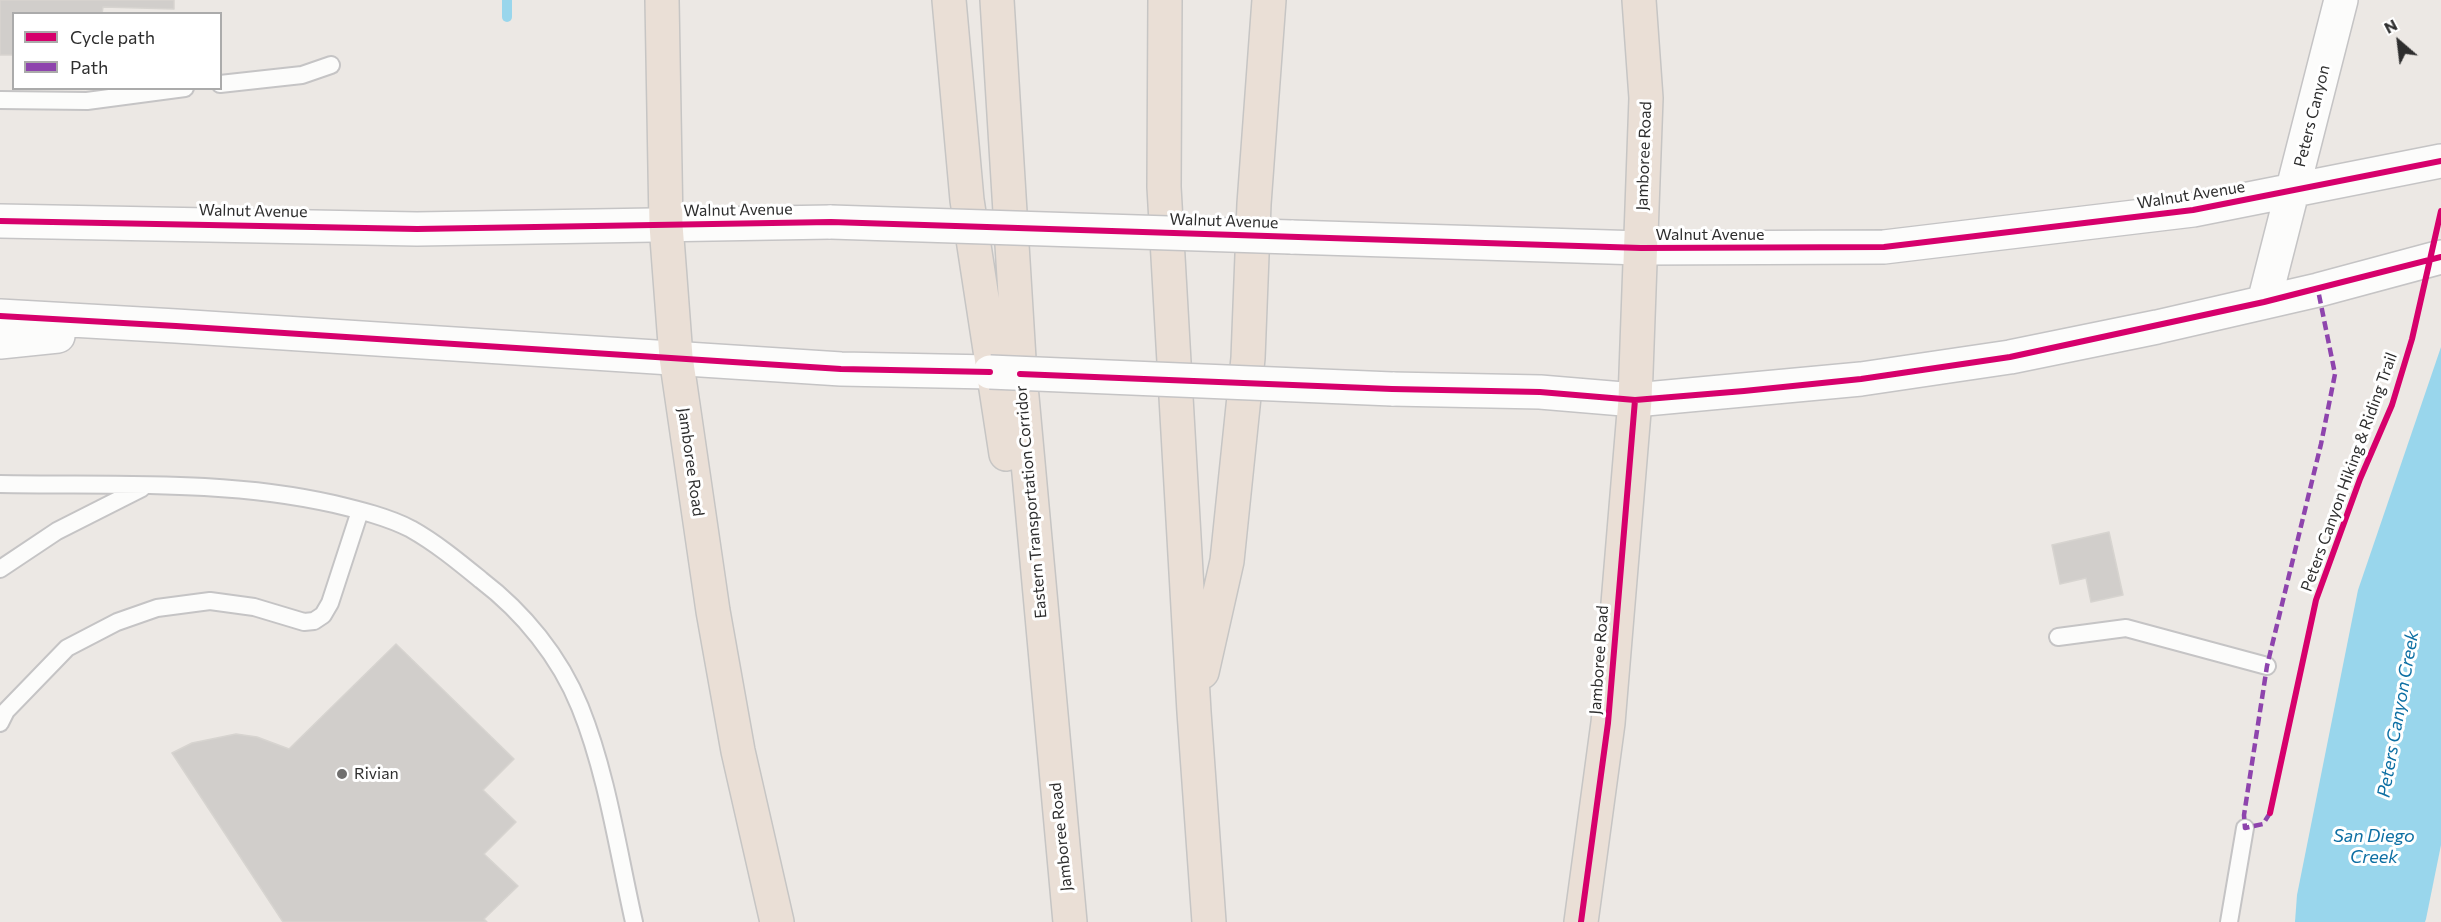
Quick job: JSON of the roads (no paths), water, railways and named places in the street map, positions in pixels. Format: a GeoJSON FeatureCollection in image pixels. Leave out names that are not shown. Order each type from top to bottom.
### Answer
{"type":"FeatureCollection","features":[{"type":"Feature","properties":{"kind":"highway","name":"Jamboree Road"},"geometry":{"type":"LineString","coordinates":[[662,0],[666,225],[676,357],[717,635],[738,751],[776,920]]}},
{"type":"Feature","properties":{"kind":"highway"},"geometry":{"type":"LineString","coordinates":[[949,0],[967,200],[1053,752]]}},
{"type":"Feature","properties":{"kind":"highway","name":"Eastern Transportation Corridor"},"geometry":{"type":"LineString","coordinates":[[997,0],[1020,375],[1053,752]]}},
{"type":"Feature","properties":{"kind":"highway"},"geometry":{"type":"LineString","coordinates":[[1164,0],[1164,187],[1194,712],[1209,922]]}},
{"type":"Feature","properties":{"kind":"highway"},"geometry":{"type":"LineString","coordinates":[[1194,712],[1227,561],[1248,358],[1254,204],[1269,0]]}},
{"type":"Feature","properties":{"kind":"highway","name":"Jamboree Road"},"geometry":{"type":"LineString","coordinates":[[1581,922],[1608,723],[1635,400],[1646,98],[1639,0]]}},
{"type":"Feature","properties":{"kind":"highway","name":"Jamboree Road"},"geometry":{"type":"LineString","coordinates":[[1053,752],[1070,922]]}},
{"type":"Feature","properties":{"kind":"main road","name":"Peters Canyon"},"geometry":{"type":"LineString","coordinates":[[2264,302],[2341,0]]}},
{"type":"Feature","properties":{"kind":"main road","name":"Walnut Avenue"},"geometry":{"type":"LineString","coordinates":[[0,221],[417,229],[831,222],[1641,248],[1884,247],[2193,210],[2437,162]]}},
{"type":"Feature","properties":{"kind":"main road"},"geometry":{"type":"LineString","coordinates":[[0,316],[840,369],[990,372],[1392,389],[1540,392],[1635,400],[1861,379],[1998,359],[2264,302],[2409,267],[2441,257]]}},
{"type":"Feature","properties":{"kind":"main road"},"geometry":{"type":"LineString","coordinates":[[0,342],[176,326]]}},
{"type":"Feature","properties":{"kind":"lane"},"geometry":{"type":"LineString","coordinates":[[222,84],[302,75],[331,65]]}},
{"type":"Feature","properties":{"kind":"lane"},"geometry":{"type":"LineString","coordinates":[[0,100],[87,101],[170,90]]}},
{"type":"Feature","properties":{"kind":"lane"},"geometry":{"type":"LineString","coordinates":[[0,484],[242,489],[305,498],[360,511],[411,529],[458,561],[504,598],[547,648],[579,704],[594,745],[634,922]]}},
{"type":"Feature","properties":{"kind":"lane"},"geometry":{"type":"LineString","coordinates":[[0,570],[57,531],[145,486]]}},
{"type":"Feature","properties":{"kind":"lane"},"geometry":{"type":"LineString","coordinates":[[0,723],[6,711],[67,648],[117,622],[157,608],[210,601],[254,607],[304,622],[314,621],[323,615],[330,603],[360,511]]}},
{"type":"Feature","properties":{"kind":"lane"},"geometry":{"type":"LineString","coordinates":[[2058,637],[2126,628],[2266,666]]}},
{"type":"Feature","properties":{"kind":"lane"},"geometry":{"type":"LineString","coordinates":[[2229,922],[2245,828]]}},
{"type":"Feature","properties":{"kind":"water","name":"San Diego Creek"},"geometry":{"type":"Polygon","coordinates":[[[2441,347],[2441,845],[2426,919],[2425,922],[2295,922],[2297,895],[2358,590],[2441,347]]]}},
{"type":"Feature","properties":{"kind":"waterway"},"geometry":{"type":"LineString","coordinates":[[507,0],[507,17]]}},
{"type":"Feature","properties":{"kind":"place","name":"Rivian"},"geometry":{"type":"Point","coordinates":[342,774]}},
{"type":"Feature","properties":{"kind":"water label","name":"Peters Canyon Creek"},"geometry":{"type":"Point","coordinates":[2398,714]}}]}
